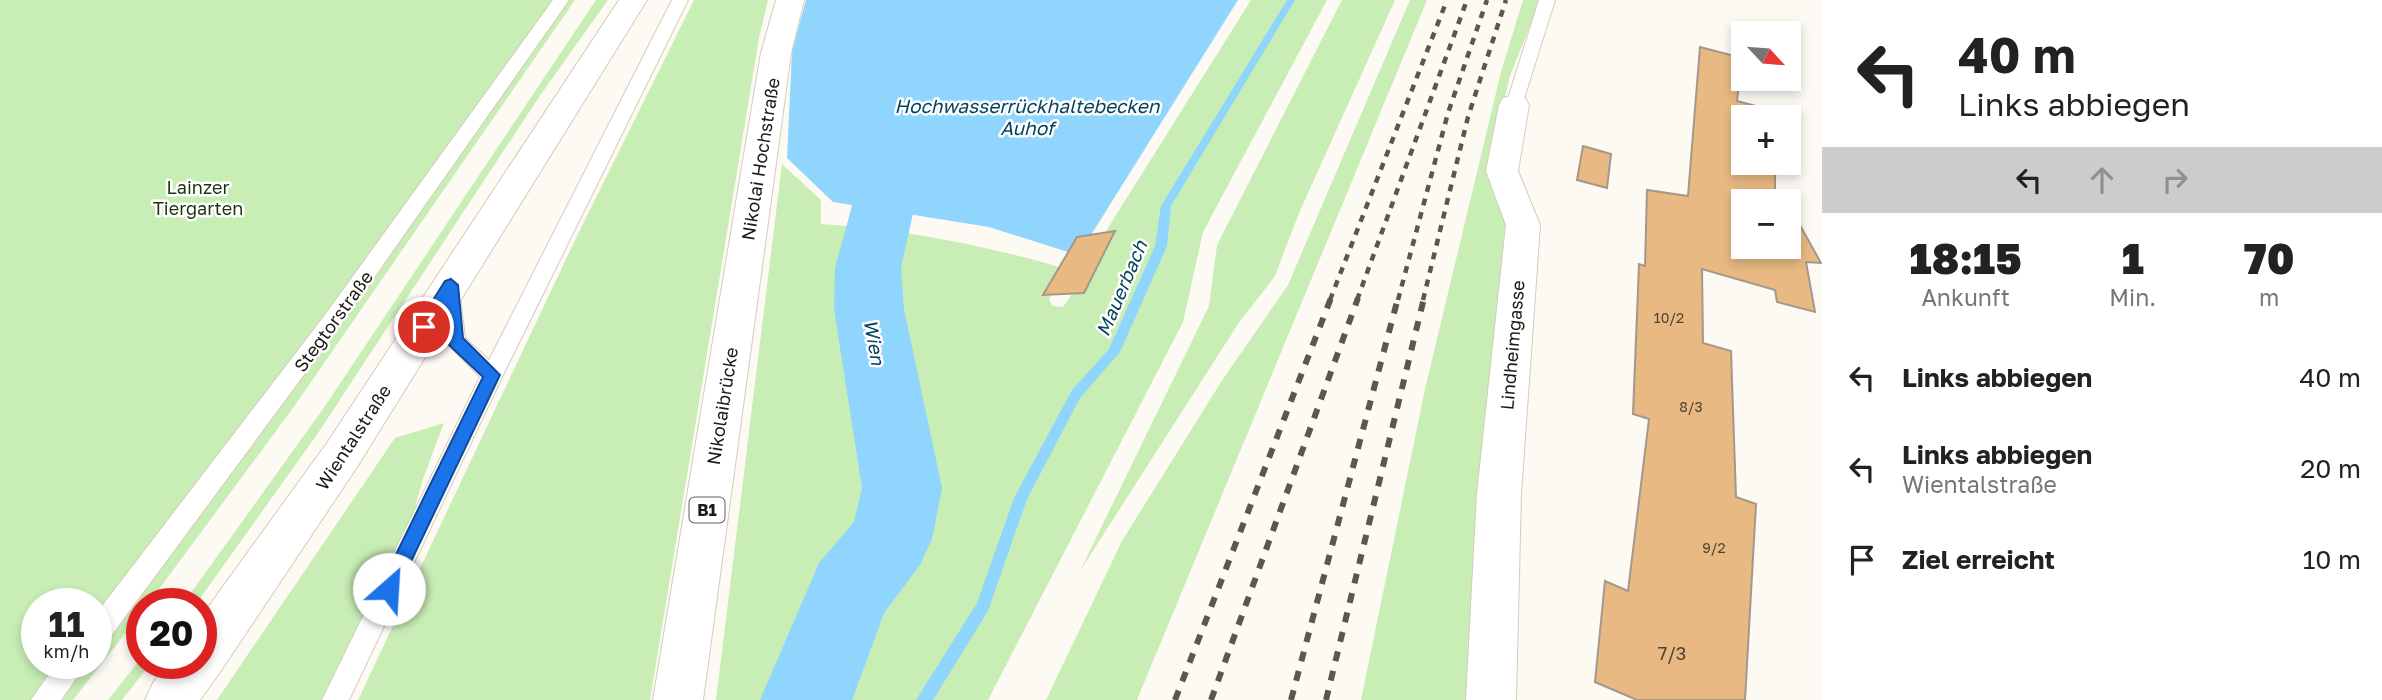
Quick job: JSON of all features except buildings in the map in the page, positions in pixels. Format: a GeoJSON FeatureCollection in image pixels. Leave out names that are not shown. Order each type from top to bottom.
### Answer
{"type":"FeatureCollection","features":[{"type":"Feature","properties":{"kind":"main road","name":"Wientalstraße"},"geometry":{"type":"LineString","coordinates":[[217,635],[342,455],[633,0]]}},
{"type":"Feature","properties":{"kind":"main road","name":"Nikolai Hochstraße"},"geometry":{"type":"LineString","coordinates":[[735,320],[776,53],[790,0]]}},
{"type":"Feature","properties":{"kind":"main road","name":"Lindheimgasse"},"geometry":{"type":"LineString","coordinates":[[1491,700],[1499,494],[1523,225],[1502,171],[1514,105]]}},
{"type":"Feature","properties":{"kind":"main road","name":"Nikolaibrücke"},"geometry":{"type":"LineString","coordinates":[[678,700],[735,320]]}},
{"type":"Feature","properties":{"kind":"main road"},"geometry":{"type":"LineString","coordinates":[[170,700],[185,679]]}},
{"type":"Feature","properties":{"kind":"lane","name":"Stegtorstraße"},"geometry":{"type":"LineString","coordinates":[[112,615],[192,513],[368,274],[561,0]]}},
{"type":"Feature","properties":{"kind":"lane"},"geometry":{"type":"LineString","coordinates":[[335,700],[492,375],[680,0]]}},
{"type":"Feature","properties":{"kind":"lane","name":"Lindheimgasse"},"geometry":{"type":"LineString","coordinates":[[1514,105],[1547,0]]}},
{"type":"Feature","properties":{"kind":"lane"},"geometry":{"type":"LineString","coordinates":[[451,285],[455,341],[492,375]]}},
{"type":"Feature","properties":{"kind":"lane"},"geometry":{"type":"LineString","coordinates":[[44,700],[61,679]]}},
{"type":"Feature","properties":{"kind":"green space","name":"Lainzer Tiergarten"},"geometry":{"type":"Polygon","coordinates":[[[0,0],[575,0],[293,408],[160,588],[126,588],[126,632],[112,650],[112,588],[21,588],[21,679],[89,679],[73,700],[0,700],[0,0]]]}},
{"type":"Feature","properties":{"kind":"green space"},"geometry":{"type":"Polygon","coordinates":[[[596,0],[608,0],[539,97],[318,433],[207,588],[194,588],[323,409],[596,0]]]}},
{"type":"Feature","properties":{"kind":"green space"},"geometry":{"type":"Polygon","coordinates":[[[694,0],[768,0],[759,38],[650,700],[358,700],[576,238],[694,0]]]}},
{"type":"Feature","properties":{"kind":"green space"},"geometry":{"type":"Polygon","coordinates":[[[1251,0],[1327,0],[1203,232],[1183,322],[988,700],[716,700],[782,164],[821,200],[821,224],[941,239],[1059,267],[1050,282],[1054,287],[1049,300],[1053,306],[1063,307],[1072,294],[1084,293],[1108,246],[1101,239],[1251,0]]]}},
{"type":"Feature","properties":{"kind":"green space"},"geometry":{"type":"Polygon","coordinates":[[[1342,0],[1395,0],[1299,213],[1275,276],[1238,324],[1080,571],[1209,306],[1217,245],[1342,0]]]}},
{"type":"Feature","properties":{"kind":"green space"},"geometry":{"type":"Polygon","coordinates":[[[1410,0],[1427,0],[1137,700],[1046,700],[1122,541],[1221,382],[1288,285],[1410,0]]]}},
{"type":"Feature","properties":{"kind":"green space"},"geometry":{"type":"Polygon","coordinates":[[[1523,0],[1540,0],[1510,76],[1495,138],[1514,222],[1467,700],[1361,700],[1425,389],[1501,72],[1523,0]]]}},
{"type":"Feature","properties":{"kind":"green space"},"geometry":{"type":"Polygon","coordinates":[[[444,423],[423,479],[397,571],[323,700],[217,700],[395,438],[444,423]]]}},
{"type":"Feature","properties":{"kind":"green space"},"geometry":{"type":"Polygon","coordinates":[[[126,677],[138,679],[122,700],[108,700],[126,677]]]}},
{"type":"Feature","properties":{"kind":"water","name":"Hochwasserrückhaltebecken Auhof"},"geometry":{"type":"Polygon","coordinates":[[[806,0],[1238,0],[1091,235],[1068,252],[989,227],[833,202],[787,158],[792,52],[806,0]]]}},
{"type":"Feature","properties":{"kind":"waterway","name":"Wien"},"geometry":{"type":"LineString","coordinates":[[806,700],[849,591],[891,539],[902,488],[869,309],[868,268],[887,191],[909,146],[928,92],[953,58],[999,22],[1005,0]]}},
{"type":"Feature","properties":{"kind":"waterway","name":"Mauerbach"},"geometry":{"type":"LineString","coordinates":[[924,700],[983,606],[1021,498],[1076,394],[1114,352],[1161,246],[1166,206],[1291,0]]}},
{"type":"Feature","properties":{"kind":"railway"},"geometry":{"type":"LineString","coordinates":[[1330,300],[1447,0]]}},
{"type":"Feature","properties":{"kind":"railway"},"geometry":{"type":"LineString","coordinates":[[1357,300],[1467,0]]}},
{"type":"Feature","properties":{"kind":"railway"},"geometry":{"type":"LineString","coordinates":[[1398,300],[1448,113],[1487,0]]}},
{"type":"Feature","properties":{"kind":"railway"},"geometry":{"type":"LineString","coordinates":[[1423,300],[1468,117],[1506,0]]}},
{"type":"Feature","properties":{"kind":"railway"},"geometry":{"type":"LineString","coordinates":[[1175,700],[1331,298]]}},
{"type":"Feature","properties":{"kind":"railway"},"geometry":{"type":"LineString","coordinates":[[1211,700],[1358,298]]}},
{"type":"Feature","properties":{"kind":"railway"},"geometry":{"type":"LineString","coordinates":[[1291,700],[1398,298]]}},
{"type":"Feature","properties":{"kind":"railway"},"geometry":{"type":"LineString","coordinates":[[1326,700],[1424,298]]}},
{"type":"Feature","properties":{"kind":"route"},"geometry":{"type":"LineString","coordinates":[[389,589],[492,375],[455,341],[451,285],[424,327]]}}]}
